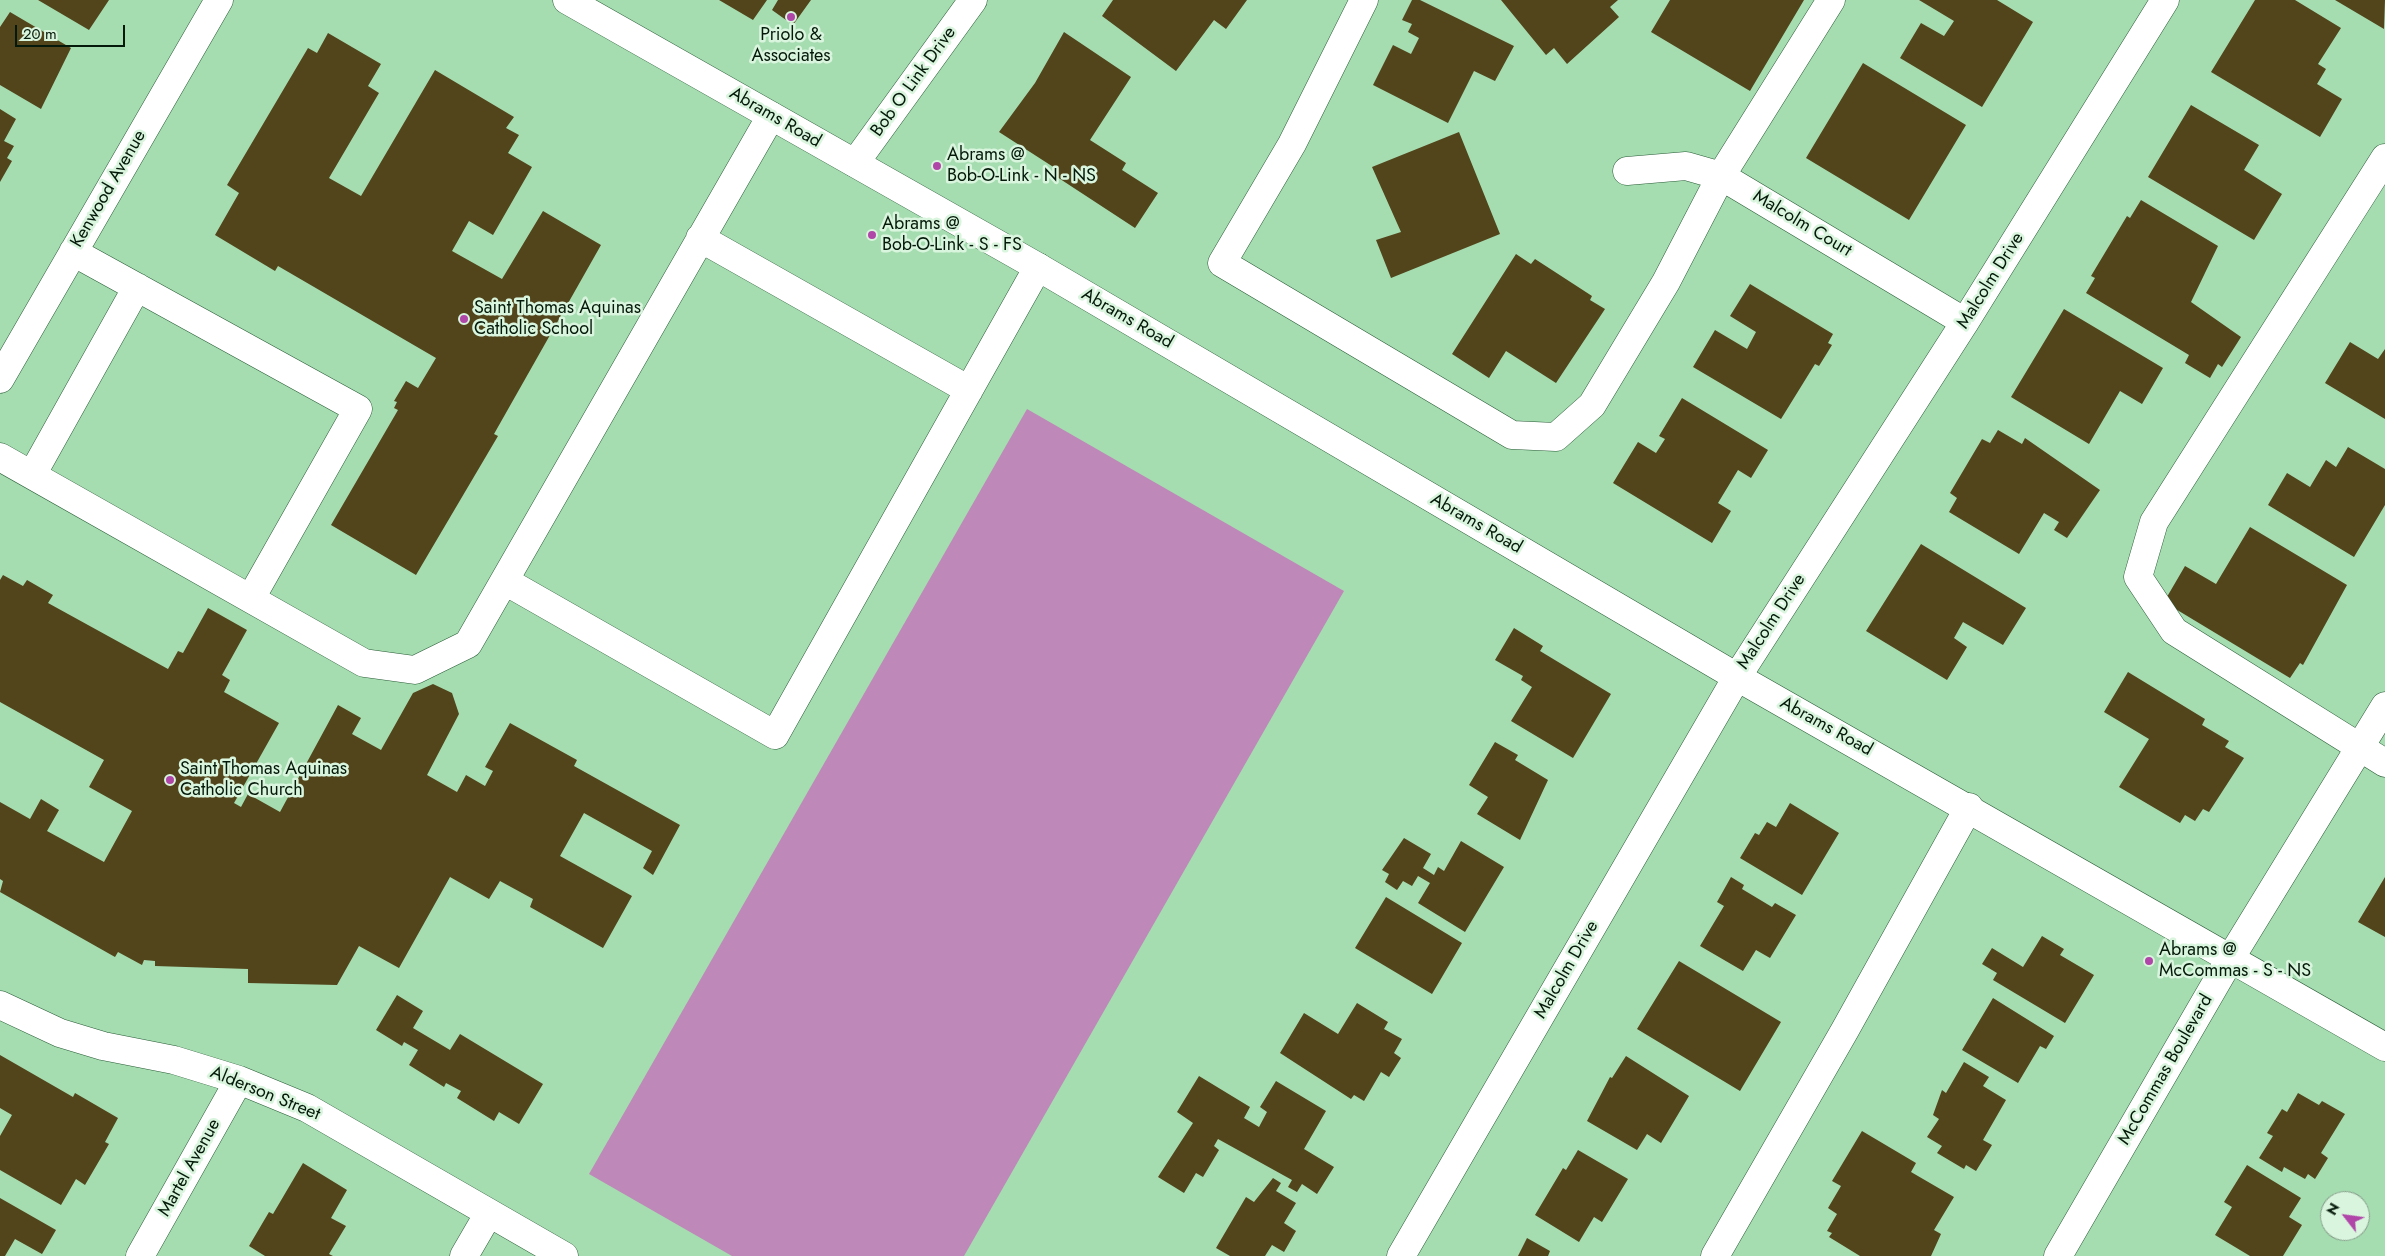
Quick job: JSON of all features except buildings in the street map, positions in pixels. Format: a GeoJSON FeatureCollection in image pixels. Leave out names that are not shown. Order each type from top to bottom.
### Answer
{"type":"FeatureCollection","features":[{"type":"Feature","properties":{"kind":"street","name":"Kenwood Avenue"},"geometry":{"type":"LineString","coordinates":[[0,379],[219,0]]}},
{"type":"Feature","properties":{"kind":"street","name":"Abrams Road"},"geometry":{"type":"LineString","coordinates":[[568,0],[1038,268],[1737,676],[1969,807],[2385,1047]]}},
{"type":"Feature","properties":{"kind":"street","name":"Bob O Link Drive"},"geometry":{"type":"LineString","coordinates":[[855,164],[973,0]]}},
{"type":"Feature","properties":{"kind":"street"},"geometry":{"type":"LineString","coordinates":[[1364,0],[1292,144],[1222,263],[1512,435],[1556,437],[1592,404],[1666,282],[1721,176],[1831,0]]}},
{"type":"Feature","properties":{"kind":"street","name":"Malcolm Drive"},"geometry":{"type":"LineString","coordinates":[[1401,1256],[1737,676],[1965,322],[2164,0]]}},
{"type":"Feature","properties":{"kind":"street"},"geometry":{"type":"LineString","coordinates":[[0,457],[364,663],[415,670],[468,644],[771,116]]}},
{"type":"Feature","properties":{"kind":"street"},"geometry":{"type":"LineString","coordinates":[[2385,158],[2154,522],[2138,577],[2174,631],[2385,763]]}},
{"type":"Feature","properties":{"kind":"street","name":"Malcolm Court"},"geometry":{"type":"LineString","coordinates":[[1627,171],[1686,166],[1721,176],[1965,322]]}},
{"type":"Feature","properties":{"kind":"street"},"geometry":{"type":"LineString","coordinates":[[700,238],[969,390]]}},
{"type":"Feature","properties":{"kind":"street"},"geometry":{"type":"LineString","coordinates":[[73,252],[358,409],[251,598]]}},
{"type":"Feature","properties":{"kind":"street"},"geometry":{"type":"LineString","coordinates":[[505,581],[775,736],[1038,268]]}},
{"type":"Feature","properties":{"kind":"street"},"geometry":{"type":"LineString","coordinates":[[32,475],[137,287]]}},
{"type":"Feature","properties":{"kind":"street","name":"McCommas Boulevard"},"geometry":{"type":"LineString","coordinates":[[2058,1256],[2230,959],[2385,706]]}},
{"type":"Feature","properties":{"kind":"street"},"geometry":{"type":"LineString","coordinates":[[1715,1256],[1845,1030],[1969,807]]}},
{"type":"Feature","properties":{"kind":"street","name":"Alderson Street"},"geometry":{"type":"LineString","coordinates":[[0,1005],[60,1033],[104,1046],[174,1060],[239,1080],[307,1108],[564,1256]]}},
{"type":"Feature","properties":{"kind":"street","name":"Martel Avenue"},"geometry":{"type":"LineString","coordinates":[[140,1256],[239,1080]]}},
{"type":"Feature","properties":{"kind":"street"},"geometry":{"type":"LineString","coordinates":[[464,1256],[489,1212]]}},
{"type":"Feature","properties":{"kind":"shaded area"},"geometry":{"type":"Polygon","coordinates":[[[1027,409],[1344,591],[964,1256],[732,1256],[589,1174],[1027,409]]]}},
{"type":"Feature","properties":{"kind":"place","name":"Priolo & Associates"},"geometry":{"type":"Point","coordinates":[791,17]}},
{"type":"Feature","properties":{"kind":"place","name":"Abrams @ Bob-O-Link - N - NS"},"geometry":{"type":"Point","coordinates":[937,166]}},
{"type":"Feature","properties":{"kind":"place","name":"Abrams @ Bob-O-Link - S - FS"},"geometry":{"type":"Point","coordinates":[872,235]}},
{"type":"Feature","properties":{"kind":"place","name":"Saint Thomas Aquinas Catholic School"},"geometry":{"type":"Point","coordinates":[464,319]}},
{"type":"Feature","properties":{"kind":"place","name":"Saint Thomas Aquinas Catholic Church"},"geometry":{"type":"Point","coordinates":[170,780]}},
{"type":"Feature","properties":{"kind":"place","name":"Abrams @ McCommas - S - NS"},"geometry":{"type":"Point","coordinates":[2149,961]}}]}
